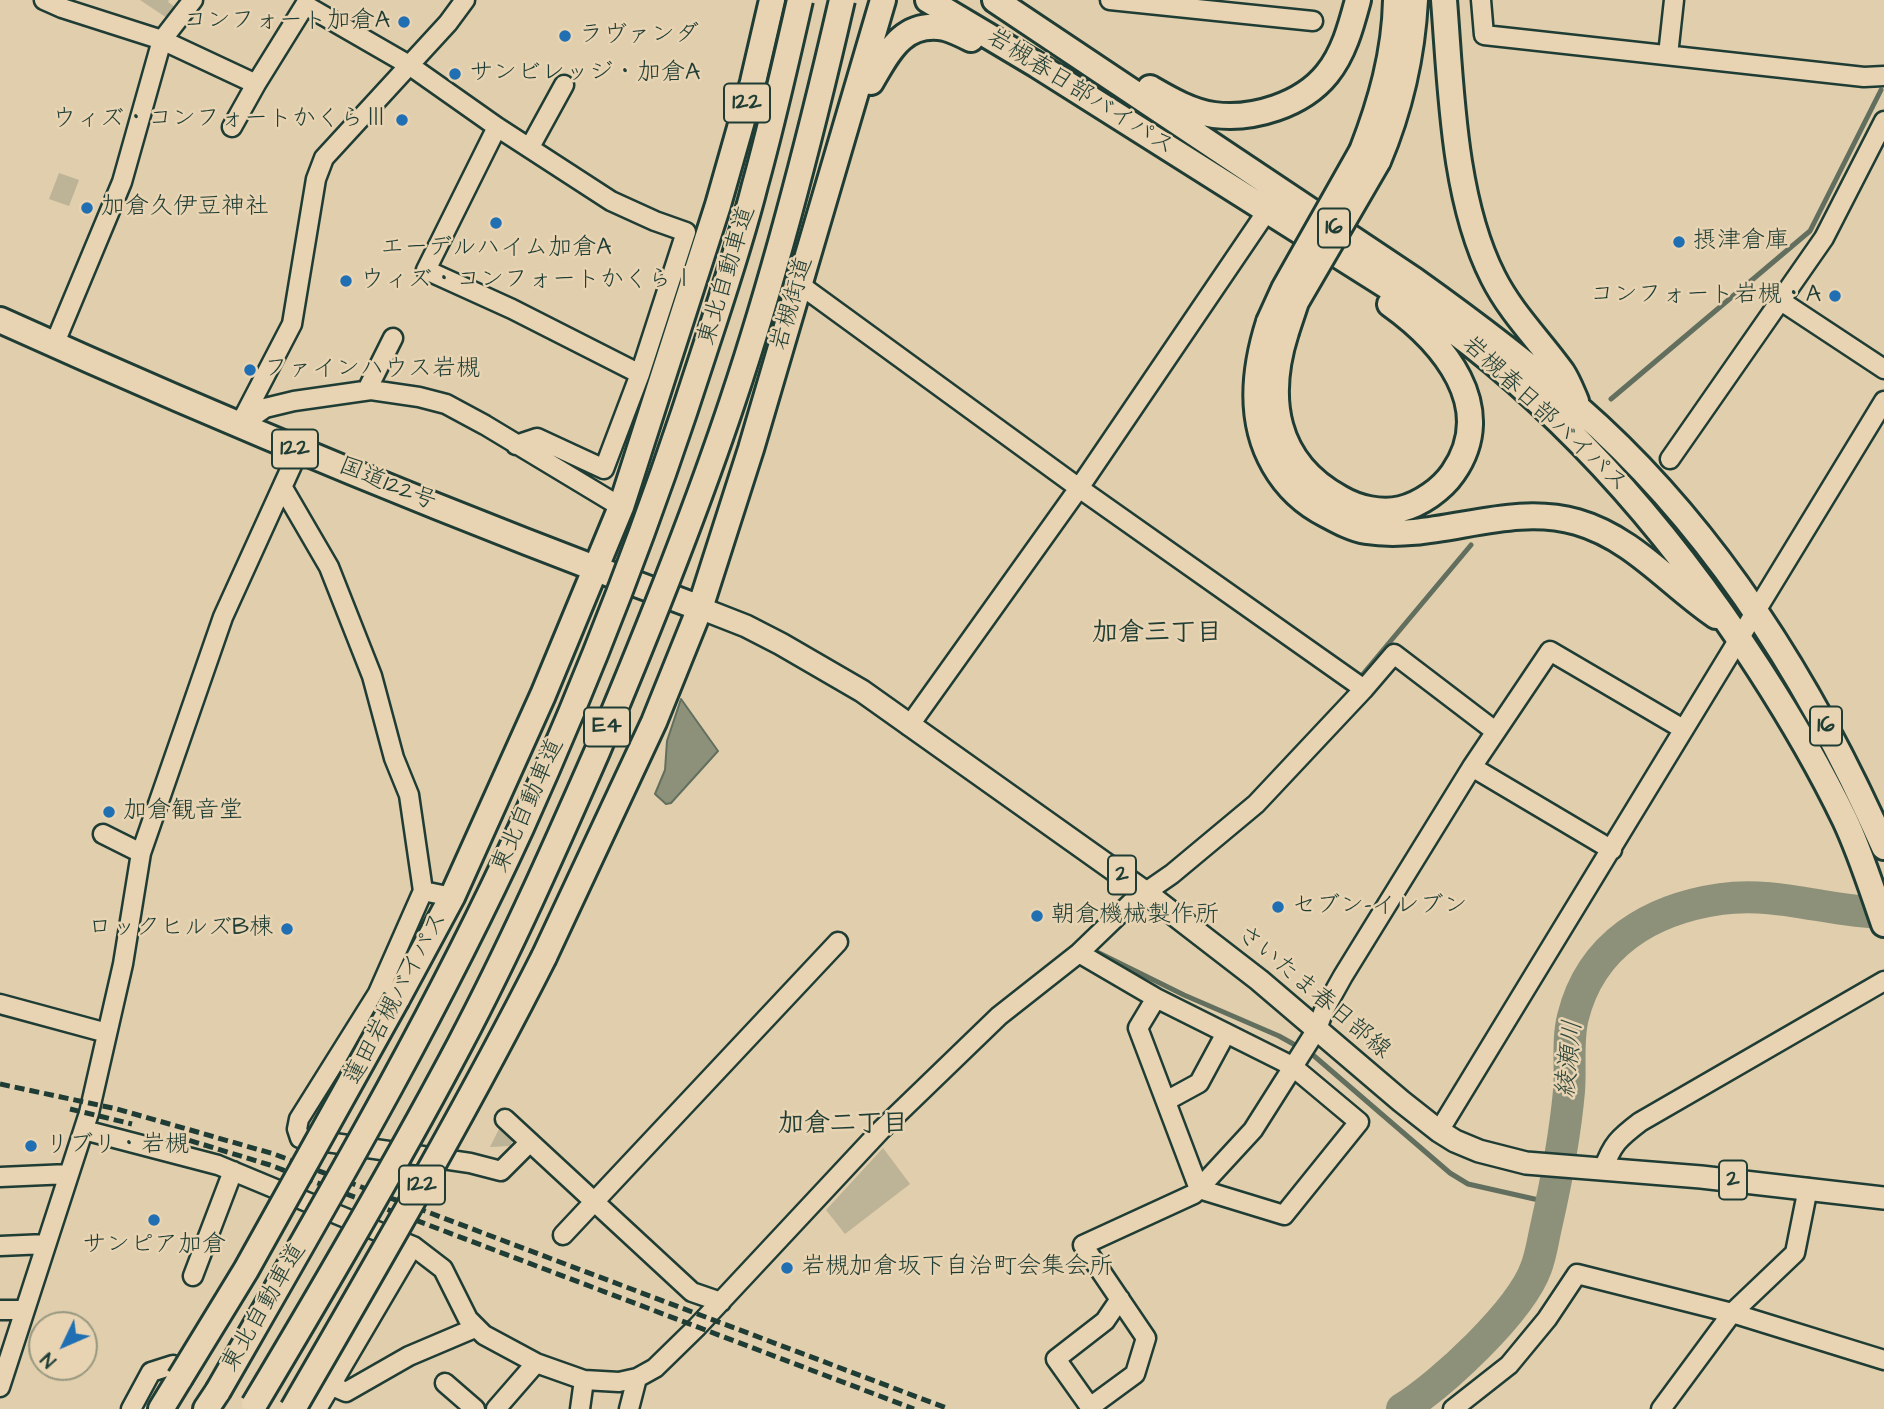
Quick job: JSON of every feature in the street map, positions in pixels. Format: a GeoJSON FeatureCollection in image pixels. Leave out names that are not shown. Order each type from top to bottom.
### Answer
{"type":"FeatureCollection","features":[{"type":"Feature","properties":{"kind":"highway","name":"122"},"geometry":{"type":"LineString","coordinates":[[594,569],[621,507],[718,205],[753,82],[772,0]]}},
{"type":"Feature","properties":{"kind":"highway","name":"東北自動車道"},"geometry":{"type":"LineString","coordinates":[[212,1400],[398,1074],[460,954],[584,684],[638,548],[730,271],[755,186],[800,0]]}},
{"type":"Feature","properties":{"kind":"highway","name":"東北自動車道"},"geometry":{"type":"LineString","coordinates":[[252,1407],[384,1184],[461,1041],[555,848],[644,642],[729,413],[767,291],[810,136],[842,0]]}},
{"type":"Feature","properties":{"kind":"highway","name":"岩槻街道"},"geometry":{"type":"LineString","coordinates":[[700,608],[751,449],[883,0]]}},
{"type":"Feature","properties":{"kind":"highway","name":"岩槻春日部バイパス"},"geometry":{"type":"LineString","coordinates":[[928,0],[1117,115],[1425,310],[1460,334],[1563,427],[1634,500],[1677,553],[1735,633],[1825,778],[1861,860],[1884,924]]}},
{"type":"Feature","properties":{"kind":"highway"},"geometry":{"type":"LineString","coordinates":[[1005,5],[1052,23],[1148,88],[1174,102],[1215,115],[1270,110],[1285,104],[1319,81],[1338,56],[1350,30],[1358,0]]}},
{"type":"Feature","properties":{"kind":"highway"},"geometry":{"type":"LineString","coordinates":[[1370,156],[1391,51],[1396,0]]}},
{"type":"Feature","properties":{"kind":"highway"},"geometry":{"type":"LineString","coordinates":[[1271,214],[1404,314],[1431,339],[1451,363],[1461,383],[1471,415],[1470,435],[1465,451],[1448,481],[1414,504],[1400,510],[1366,509],[1346,502],[1317,484],[1294,457],[1279,424],[1275,379],[1278,327],[1284,289],[1370,156],[1399,108],[1406,78],[1415,0]]}},
{"type":"Feature","properties":{"kind":"highway"},"geometry":{"type":"LineString","coordinates":[[1444,0],[1459,157],[1481,251],[1505,299],[1564,374],[1579,408]]}},
{"type":"Feature","properties":{"kind":"highway","name":"岩槻春日部バイパス"},"geometry":{"type":"LineString","coordinates":[[1005,5],[1414,280],[1579,408],[1653,481],[1695,528],[1757,611],[1828,730],[1884,846]]}},
{"type":"Feature","properties":{"kind":"highway"},"geometry":{"type":"LineString","coordinates":[[850,118],[885,55],[896,41],[926,27],[946,28],[985,45],[1066,92],[1117,115]]}},
{"type":"Feature","properties":{"kind":"highway","name":"国道122号"},"geometry":{"type":"LineString","coordinates":[[0,320],[239,426],[594,569],[700,608]]}},
{"type":"Feature","properties":{"kind":"highway"},"geometry":{"type":"LineString","coordinates":[[1278,327],[1261,346],[1256,379],[1256,407],[1259,429],[1268,454],[1281,477],[1300,498],[1344,524],[1365,531],[1393,533],[1425,530],[1520,515],[1546,516],[1576,522],[1622,542],[1735,633]]}},
{"type":"Feature","properties":{"kind":"highway","name":"蓮田岩槻バイパス"},"geometry":{"type":"LineString","coordinates":[[161,1409],[177,1372],[246,1270],[452,897],[543,695],[594,569]]}},
{"type":"Feature","properties":{"kind":"highway","name":"122"},"geometry":{"type":"LineString","coordinates":[[293,1409],[504,1037],[654,722],[700,608]]}},
{"type":"Feature","properties":{"kind":"main road","name":"さいたま春日部線"},"geometry":{"type":"LineString","coordinates":[[700,608],[746,626],[824,667],[1145,892],[1259,979],[1303,1049],[1455,1141],[1479,1151],[1526,1163],[1808,1188],[1884,1198]]}},
{"type":"Feature","properties":{"kind":"street"},"geometry":{"type":"LineString","coordinates":[[44,0],[162,40],[256,84]]}},
{"type":"Feature","properties":{"kind":"street"},"geometry":{"type":"LineString","coordinates":[[54,345],[122,182],[162,40],[193,0]]}},
{"type":"Feature","properties":{"kind":"street"},"geometry":{"type":"LineString","coordinates":[[239,426],[292,324],[316,178],[324,158],[448,23],[465,0]]}},
{"type":"Feature","properties":{"kind":"street"},"geometry":{"type":"LineString","coordinates":[[1110,0],[1313,20]]}},
{"type":"Feature","properties":{"kind":"street"},"geometry":{"type":"LineString","coordinates":[[1481,0],[1484,35],[1864,78],[1884,76]]}},
{"type":"Feature","properties":{"kind":"street"},"geometry":{"type":"LineString","coordinates":[[1668,55],[1674,0]]}},
{"type":"Feature","properties":{"kind":"street"},"geometry":{"type":"LineString","coordinates":[[232,127],[305,5],[409,65],[497,127],[611,201],[686,232],[640,374],[604,469],[537,438],[516,445]]}},
{"type":"Feature","properties":{"kind":"street"},"geometry":{"type":"LineString","coordinates":[[530,147],[564,85]]}},
{"type":"Feature","properties":{"kind":"street"},"geometry":{"type":"LineString","coordinates":[[1670,459],[1824,238],[1884,121]]}},
{"type":"Feature","properties":{"kind":"street"},"geometry":{"type":"LineString","coordinates":[[497,127],[426,270],[512,309],[640,374]]}},
{"type":"Feature","properties":{"kind":"street"},"geometry":{"type":"LineString","coordinates":[[909,726],[1271,214]]}},
{"type":"Feature","properties":{"kind":"street"},"geometry":{"type":"LineString","coordinates":[[799,284],[1079,488],[1364,689]]}},
{"type":"Feature","properties":{"kind":"street"},"geometry":{"type":"LineString","coordinates":[[1781,302],[1884,369]]}},
{"type":"Feature","properties":{"kind":"street"},"geometry":{"type":"LineString","coordinates":[[367,390],[393,338]]}},
{"type":"Feature","properties":{"kind":"street"},"geometry":{"type":"LineString","coordinates":[[239,426],[265,408],[367,390],[392,392],[446,404],[621,507]]}},
{"type":"Feature","properties":{"kind":"street"},"geometry":{"type":"LineString","coordinates":[[1439,1131],[1612,850],[1683,729],[1735,633],[1757,611],[1884,401]]}},
{"type":"Feature","properties":{"kind":"street"},"geometry":{"type":"LineString","coordinates":[[0,1387],[84,1130],[123,964],[141,853],[223,617],[299,450]]}},
{"type":"Feature","properties":{"kind":"street"},"geometry":{"type":"LineString","coordinates":[[283,488],[329,567],[373,676],[394,758],[408,795],[423,891],[378,993],[299,1119],[297,1129],[300,1138],[470,1163],[501,1171],[530,1142]]}},
{"type":"Feature","properties":{"kind":"street"},"geometry":{"type":"LineString","coordinates":[[1120,1299],[1105,1321],[1056,1359],[1090,1407],[1135,1374],[1146,1338],[1120,1299],[1083,1245],[1194,1194],[1253,1130],[1303,1049],[1343,976],[1472,767],[1550,651],[1683,729]]}},
{"type":"Feature","properties":{"kind":"street"},"geometry":{"type":"LineString","coordinates":[[84,1130],[218,1165],[413,1245],[443,1269],[468,1320],[484,1335],[536,1363],[584,1380],[619,1382],[637,1378],[655,1368],[721,1302],[881,1130],[999,1016],[1079,953],[1133,901],[1172,874],[1256,804],[1394,654],[1495,730]]}},
{"type":"Feature","properties":{"kind":"street"},"geometry":{"type":"LineString","coordinates":[[1472,767],[1612,850]]}},
{"type":"Feature","properties":{"kind":"street"},"geometry":{"type":"LineString","coordinates":[[103,834],[141,853]]}},
{"type":"Feature","properties":{"kind":"street"},"geometry":{"type":"LineString","coordinates":[[423,891],[452,897]]}},
{"type":"Feature","properties":{"kind":"street"},"geometry":{"type":"LineString","coordinates":[[563,1235],[838,943]]}},
{"type":"Feature","properties":{"kind":"street"},"geometry":{"type":"LineString","coordinates":[[1079,953],[1156,998],[1226,1033],[1303,1049],[1359,1122],[1284,1215],[1199,1189]]}},
{"type":"Feature","properties":{"kind":"street"},"geometry":{"type":"LineString","coordinates":[[1603,1171],[1610,1149],[1640,1122],[1884,981]]}},
{"type":"Feature","properties":{"kind":"street"},"geometry":{"type":"LineString","coordinates":[[1156,998],[1138,1028],[1199,1189]]}},
{"type":"Feature","properties":{"kind":"street"},"geometry":{"type":"LineString","coordinates":[[0,1004],[107,1033]]}},
{"type":"Feature","properties":{"kind":"street"},"geometry":{"type":"LineString","coordinates":[[1166,1101],[1199,1083],[1226,1033]]}},
{"type":"Feature","properties":{"kind":"street"},"geometry":{"type":"LineString","coordinates":[[505,1119],[692,1292],[721,1302]]}},
{"type":"Feature","properties":{"kind":"street"},"geometry":{"type":"LineString","coordinates":[[193,1276],[233,1171]]}},
{"type":"Feature","properties":{"kind":"street"},"geometry":{"type":"LineString","coordinates":[[0,1177],[69,1174]]}},
{"type":"Feature","properties":{"kind":"street"},"geometry":{"type":"LineString","coordinates":[[1661,1409],[1732,1313],[1795,1253],[1808,1188]]}},
{"type":"Feature","properties":{"kind":"street"},"geometry":{"type":"LineString","coordinates":[[0,1246],[46,1244]]}},
{"type":"Feature","properties":{"kind":"street"},"geometry":{"type":"LineString","coordinates":[[317,1409],[413,1245]]}},
{"type":"Feature","properties":{"kind":"street"},"geometry":{"type":"LineString","coordinates":[[1453,1409],[1509,1365],[1547,1319],[1577,1274],[1732,1313],[1884,1360]]}},
{"type":"Feature","properties":{"kind":"street"},"geometry":{"type":"LineString","coordinates":[[0,1310],[25,1310]]}},
{"type":"Feature","properties":{"kind":"street"},"geometry":{"type":"LineString","coordinates":[[330,1385],[346,1392],[409,1356],[475,1328]]}},
{"type":"Feature","properties":{"kind":"street"},"geometry":{"type":"LineString","coordinates":[[496,1409],[536,1363]]}},
{"type":"Feature","properties":{"kind":"street"},"geometry":{"type":"LineString","coordinates":[[131,1409],[151,1372],[177,1372]]}},
{"type":"Feature","properties":{"kind":"street"},"geometry":{"type":"LineString","coordinates":[[629,1409],[637,1378]]}},
{"type":"Feature","properties":{"kind":"street"},"geometry":{"type":"LineString","coordinates":[[580,1409],[584,1380]]}},
{"type":"Feature","properties":{"kind":"street"},"geometry":{"type":"LineString","coordinates":[[445,1383],[475,1409]]}},
{"type":"Feature","properties":{"kind":"shaded area"},"geometry":{"type":"Polygon","coordinates":[[[140,0],[169,0],[175,7],[167,18],[140,0]]]}},
{"type":"Feature","properties":{"kind":"shaded area"},"geometry":{"type":"Polygon","coordinates":[[[59,173],[79,180],[69,206],[49,199],[59,173]]]}},
{"type":"Feature","properties":{"kind":"shaded area"},"geometry":{"type":"Polygon","coordinates":[[[681,699],[718,751],[671,803],[666,804],[655,794],[665,770],[667,741],[681,699]]]}},
{"type":"Feature","properties":{"kind":"shaded area"},"geometry":{"type":"Polygon","coordinates":[[[500,1127],[514,1138],[510,1146],[490,1147],[500,1127]]]}},
{"type":"Feature","properties":{"kind":"shaded area"},"geometry":{"type":"Polygon","coordinates":[[[883,1148],[910,1184],[845,1234],[826,1210],[883,1148]]]}},
{"type":"Feature","properties":{"kind":"waterway"},"geometry":{"type":"LineString","coordinates":[[1611,399],[1810,231],[1881,90]]}},
{"type":"Feature","properties":{"kind":"waterway"},"geometry":{"type":"LineString","coordinates":[[1363,674],[1471,545]]}},
{"type":"Feature","properties":{"kind":"waterway","name":"綾瀬川"},"geometry":{"type":"LineString","coordinates":[[1402,1409],[1437,1383],[1478,1346],[1514,1305],[1536,1268],[1563,1142],[1573,1017],[1582,991],[1609,950],[1648,921],[1671,911],[1721,899],[1762,898],[1884,913]]}},
{"type":"Feature","properties":{"kind":"waterway"},"geometry":{"type":"LineString","coordinates":[[1097,952],[1184,995],[1279,1036],[1313,1055],[1450,1173],[1468,1184],[1552,1203]]}},
{"type":"Feature","properties":{"kind":"railway"},"geometry":{"type":"LineString","coordinates":[[0,1084],[117,1109],[274,1154],[949,1409]]}},
{"type":"Feature","properties":{"kind":"railway"},"geometry":{"type":"LineString","coordinates":[[70,1109],[132,1124]]}},
{"type":"Feature","properties":{"kind":"railway"},"geometry":{"type":"LineString","coordinates":[[175,1136],[270,1165],[914,1409]]}},
{"type":"Feature","properties":{"kind":"place","name":"コンフォート加倉A"},"geometry":{"type":"Point","coordinates":[404,22]}},
{"type":"Feature","properties":{"kind":"place","name":"ラヴァンダ"},"geometry":{"type":"Point","coordinates":[565,36]}},
{"type":"Feature","properties":{"kind":"place","name":"サンビレッジ・加倉A"},"geometry":{"type":"Point","coordinates":[455,74]}},
{"type":"Feature","properties":{"kind":"place","name":"ウィズ・コンフォートかくらⅢ"},"geometry":{"type":"Point","coordinates":[402,120]}},
{"type":"Feature","properties":{"kind":"place","name":"加倉久伊豆神社"},"geometry":{"type":"Point","coordinates":[87,208]}},
{"type":"Feature","properties":{"kind":"place","name":"エーデルハイム加倉A"},"geometry":{"type":"Point","coordinates":[496,223]}},
{"type":"Feature","properties":{"kind":"place","name":"摂津倉庫"},"geometry":{"type":"Point","coordinates":[1679,242]}},
{"type":"Feature","properties":{"kind":"place","name":"ウィズ・コンフォートかくらⅠ"},"geometry":{"type":"Point","coordinates":[346,281]}},
{"type":"Feature","properties":{"kind":"place","name":"コンフォート岩槻・A"},"geometry":{"type":"Point","coordinates":[1835,296]}},
{"type":"Feature","properties":{"kind":"place","name":"ファインハウス岩槻"},"geometry":{"type":"Point","coordinates":[250,370]}},
{"type":"Feature","properties":{"kind":"place","name":"加倉観音堂"},"geometry":{"type":"Point","coordinates":[109,812]}},
{"type":"Feature","properties":{"kind":"place","name":"セブン-イレブン"},"geometry":{"type":"Point","coordinates":[1278,907]}},
{"type":"Feature","properties":{"kind":"place","name":"朝倉機械製作所"},"geometry":{"type":"Point","coordinates":[1037,916]}},
{"type":"Feature","properties":{"kind":"place","name":"ロックヒルズB棟"},"geometry":{"type":"Point","coordinates":[287,929]}},
{"type":"Feature","properties":{"kind":"place","name":"リブリ・岩槻"},"geometry":{"type":"Point","coordinates":[31,1146]}},
{"type":"Feature","properties":{"kind":"place","name":"サンピア加倉"},"geometry":{"type":"Point","coordinates":[154,1220]}},
{"type":"Feature","properties":{"kind":"place","name":"岩槻加倉坂下自治町会集会所"},"geometry":{"type":"Point","coordinates":[787,1268]}},
{"type":"Feature","properties":{"kind":"district","name":"加倉三丁目"},"geometry":{"type":"Point","coordinates":[1157,635]}},
{"type":"Feature","properties":{"kind":"district","name":"加倉二丁目"},"geometry":{"type":"Point","coordinates":[843,1126]}}]}
